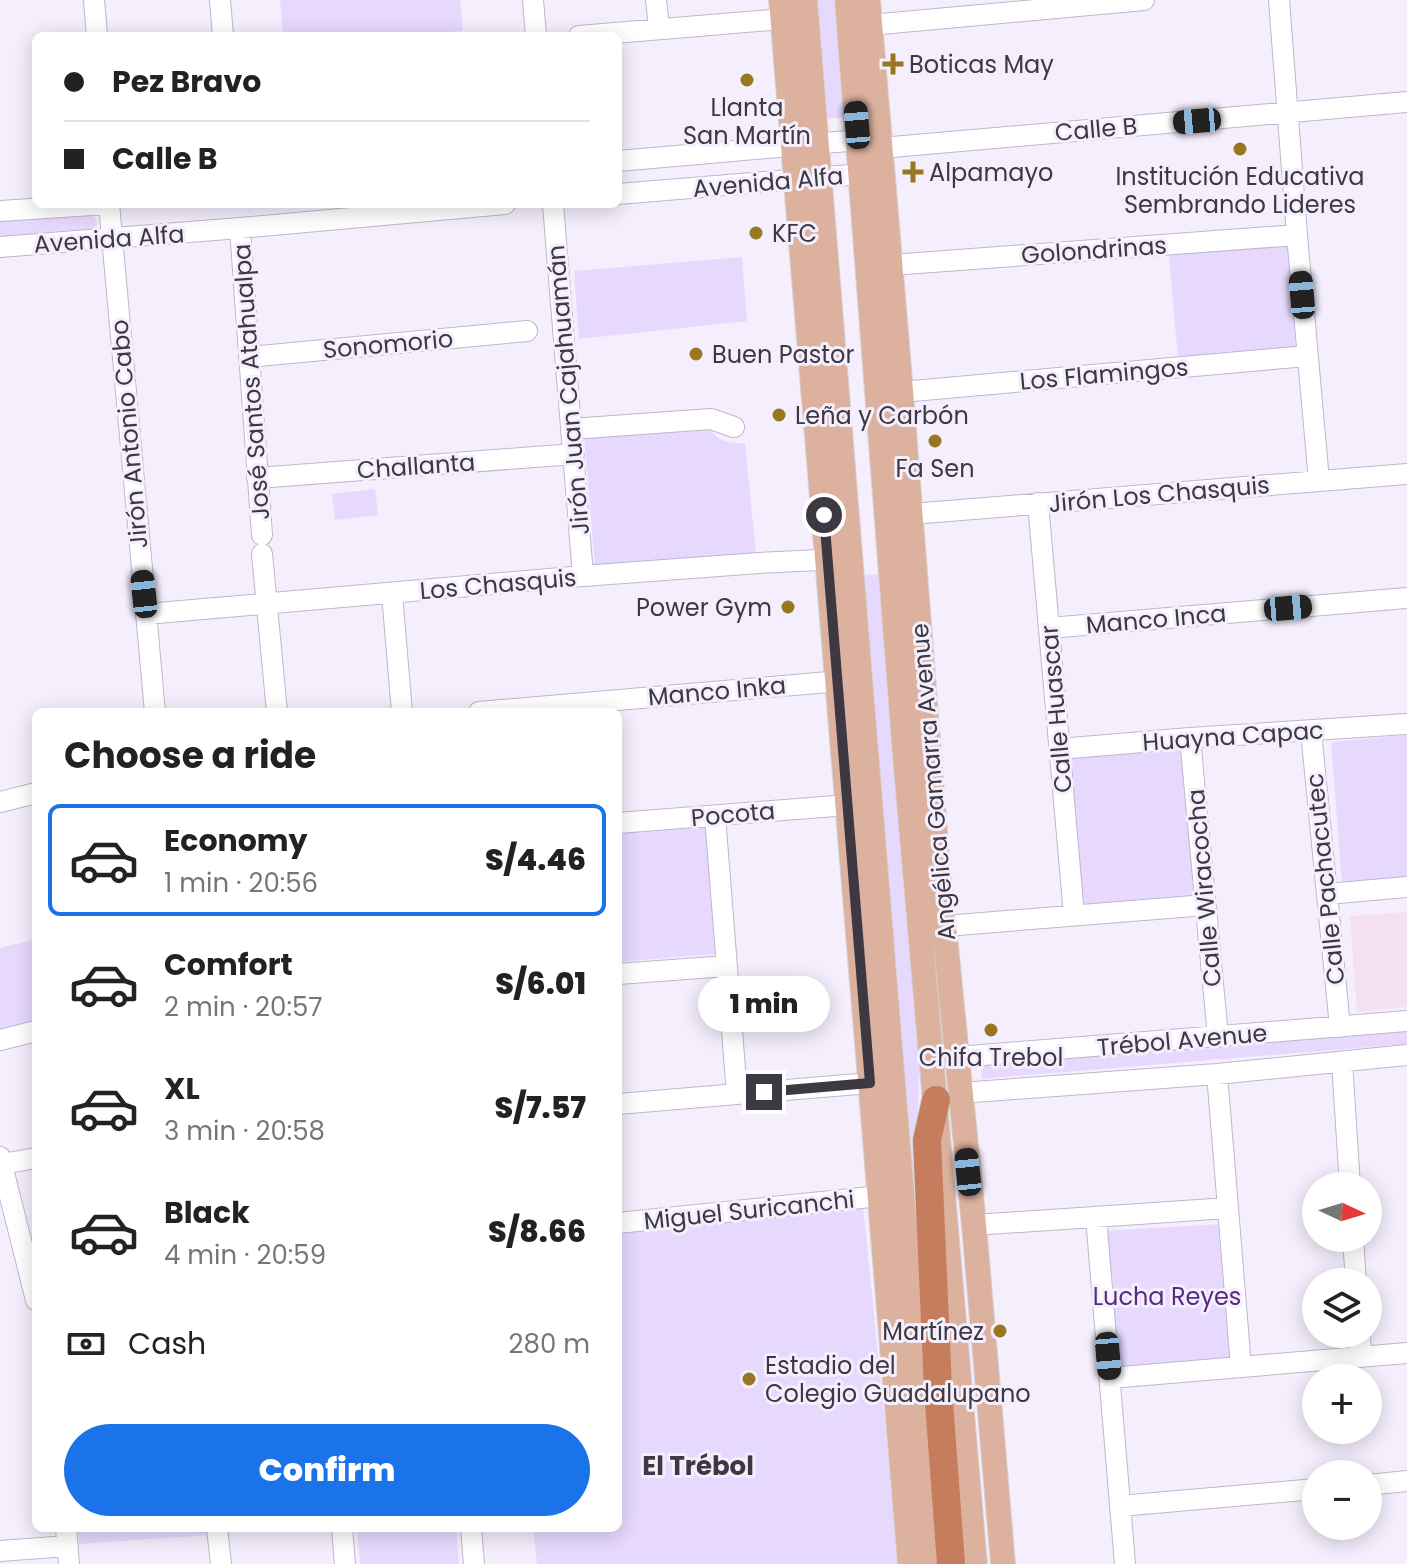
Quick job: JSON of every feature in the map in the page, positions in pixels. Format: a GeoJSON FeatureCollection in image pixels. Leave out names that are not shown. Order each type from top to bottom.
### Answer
{"type":"FeatureCollection","features":[{"type":"Feature","properties":{"kind":"highway"},"geometry":{"type":"LineString","coordinates":[[948,1096],[927,1140],[938,1389],[951,1564]]}},
{"type":"Feature","properties":{"kind":"main road"},"geometry":{"type":"LineString","coordinates":[[805,0],[805,145]]}},
{"type":"Feature","properties":{"kind":"main road","name":"Angélica Gamarra Avenue"},"geometry":{"type":"LineString","coordinates":[[847,0],[891,265],[937,857],[957,1057],[948,1096],[974,1225],[1003,1564]]}},
{"type":"Feature","properties":{"kind":"main road","name":"Angélica Gamarra Avenue"},"geometry":{"type":"LineString","coordinates":[[868,0],[870,144],[862,174],[905,756],[948,1096],[975,1564]]}},
{"type":"Feature","properties":{"kind":"main road"},"geometry":{"type":"LineString","coordinates":[[782,10],[805,145],[849,680],[887,999],[932,1564]]}},
{"type":"Feature","properties":{"kind":"main road"},"geometry":{"type":"LineString","coordinates":[[839,559],[872,554],[891,560]]}},
{"type":"Feature","properties":{"kind":"main road"},"geometry":{"type":"LineString","coordinates":[[849,680],[848,805],[910,1564]]}},
{"type":"Feature","properties":{"kind":"main road"},"geometry":{"type":"LineString","coordinates":[[905,756],[937,857]]}},
{"type":"Feature","properties":{"kind":"main road"},"geometry":{"type":"LineString","coordinates":[[870,1083],[894,1116]]}},
{"type":"Feature","properties":{"kind":"street"},"geometry":{"type":"LineString","coordinates":[[94,0],[97,32]]}},
{"type":"Feature","properties":{"kind":"street"},"geometry":{"type":"LineString","coordinates":[[220,0],[223,32]]}},
{"type":"Feature","properties":{"kind":"street"},"geometry":{"type":"LineString","coordinates":[[533,0],[536,32]]}},
{"type":"Feature","properties":{"kind":"street"},"geometry":{"type":"LineString","coordinates":[[656,0],[659,28]]}},
{"type":"Feature","properties":{"kind":"street"},"geometry":{"type":"LineString","coordinates":[[870,25],[1144,0]]}},
{"type":"Feature","properties":{"kind":"street"},"geometry":{"type":"LineString","coordinates":[[1279,0],[1319,481]]}},
{"type":"Feature","properties":{"kind":"street"},"geometry":{"type":"LineString","coordinates":[[619,32],[782,10]]}},
{"type":"Feature","properties":{"kind":"street","name":"Calle B"},"geometry":{"type":"LineString","coordinates":[[870,144],[1407,102]]}},
{"type":"Feature","properties":{"kind":"street","name":"Avenida Alfa"},"geometry":{"type":"LineString","coordinates":[[622,161],[805,145],[870,144]]}},
{"type":"Feature","properties":{"kind":"street","name":"Avenida Alfa"},"geometry":{"type":"LineString","coordinates":[[622,194],[862,174]]}},
{"type":"Feature","properties":{"kind":"street","name":"Avenida Alfa"},"geometry":{"type":"LineString","coordinates":[[0,211],[46,208]]}},
{"type":"Feature","properties":{"kind":"street","name":"Jirón Antonio Cabo"},"geometry":{"type":"LineString","coordinates":[[108,208],[155,708]]}},
{"type":"Feature","properties":{"kind":"street","name":"Avenida Alfa"},"geometry":{"type":"LineString","coordinates":[[0,247],[461,208]]}},
{"type":"Feature","properties":{"kind":"street","name":"Jirón Juan Cajahuamán"},"geometry":{"type":"LineString","coordinates":[[553,208],[583,576]]}},
{"type":"Feature","properties":{"kind":"street","name":"José Santos Atahualpa"},"geometry":{"type":"LineString","coordinates":[[240,228],[277,708]]}},
{"type":"Feature","properties":{"kind":"street","name":"Golondrinas"},"geometry":{"type":"LineString","coordinates":[[891,265],[1297,235]]}},
{"type":"Feature","properties":{"kind":"street","name":"Sonomorio"},"geometry":{"type":"LineString","coordinates":[[249,357],[527,331]]}},
{"type":"Feature","properties":{"kind":"street","name":"Los Flamingos"},"geometry":{"type":"LineString","coordinates":[[901,392],[1307,356]]}},
{"type":"Feature","properties":{"kind":"street"},"geometry":{"type":"LineString","coordinates":[[571,429],[711,419],[734,427]]}},
{"type":"Feature","properties":{"kind":"street","name":"Challanta"},"geometry":{"type":"LineString","coordinates":[[257,478],[574,454]]}},
{"type":"Feature","properties":{"kind":"street","name":"Jirón Los Chasquis"},"geometry":{"type":"LineString","coordinates":[[911,514],[1407,474]]}},
{"type":"Feature","properties":{"kind":"street","name":"Calle Huascar"},"geometry":{"type":"LineString","coordinates":[[1038,503],[1074,915]]}},
{"type":"Feature","properties":{"kind":"street","name":"Los Chasquis"},"geometry":{"type":"LineString","coordinates":[[146,614],[583,576],[839,559]]}},
{"type":"Feature","properties":{"kind":"street"},"geometry":{"type":"LineString","coordinates":[[392,594],[402,708]]}},
{"type":"Feature","properties":{"kind":"street","name":"Manco Inca"},"geometry":{"type":"LineString","coordinates":[[1049,628],[1407,598]]}},
{"type":"Feature","properties":{"kind":"street","name":"Manco Inka"},"geometry":{"type":"LineString","coordinates":[[525,708],[849,680]]}},
{"type":"Feature","properties":{"kind":"street","name":"Huayna Capac"},"geometry":{"type":"LineString","coordinates":[[1059,749],[1407,724]]}},
{"type":"Feature","properties":{"kind":"street","name":"Calle Pachacutec"},"geometry":{"type":"LineString","coordinates":[[1311,731],[1340,1027]]}},
{"type":"Feature","properties":{"kind":"street","name":"Calle Wiracocha"},"geometry":{"type":"LineString","coordinates":[[1190,738],[1218,1037]]}},
{"type":"Feature","properties":{"kind":"street"},"geometry":{"type":"LineString","coordinates":[[0,802],[32,794]]}},
{"type":"Feature","properties":{"kind":"street","name":"Pocota"},"geometry":{"type":"LineString","coordinates":[[622,823],[848,805]]}},
{"type":"Feature","properties":{"kind":"street"},"geometry":{"type":"LineString","coordinates":[[715,816],[737,1094]]}},
{"type":"Feature","properties":{"kind":"street"},"geometry":{"type":"LineString","coordinates":[[1327,894],[1407,887]]}},
{"type":"Feature","properties":{"kind":"street"},"geometry":{"type":"LineString","coordinates":[[945,926],[1206,905]]}},
{"type":"Feature","properties":{"kind":"street"},"geometry":{"type":"LineString","coordinates":[[622,974],[727,966]]}},
{"type":"Feature","properties":{"kind":"street","name":"Trébol Avenue"},"geometry":{"type":"LineString","coordinates":[[957,1057],[1407,1021]]}},
{"type":"Feature","properties":{"kind":"street"},"geometry":{"type":"LineString","coordinates":[[0,1040],[32,1032]]}},
{"type":"Feature","properties":{"kind":"street","name":"Trébol Avenue"},"geometry":{"type":"LineString","coordinates":[[948,1096],[1407,1055]]}},
{"type":"Feature","properties":{"kind":"street"},"geometry":{"type":"LineString","coordinates":[[1342,1062],[1349,1172]]}},
{"type":"Feature","properties":{"kind":"street"},"geometry":{"type":"LineString","coordinates":[[1217,1074],[1241,1367]]}},
{"type":"Feature","properties":{"kind":"street"},"geometry":{"type":"LineString","coordinates":[[622,1104],[870,1083]]}},
{"type":"Feature","properties":{"kind":"street"},"geometry":{"type":"LineString","coordinates":[[32,1158],[1,1161],[32,1280]]}},
{"type":"Feature","properties":{"kind":"street","name":"Miguel Suricanchi"},"geometry":{"type":"LineString","coordinates":[[622,1223],[880,1196]]}},
{"type":"Feature","properties":{"kind":"street"},"geometry":{"type":"LineString","coordinates":[[974,1225],[1228,1208]]}},
{"type":"Feature","properties":{"kind":"street"},"geometry":{"type":"LineString","coordinates":[[1096,1217],[1125,1564]]}},
{"type":"Feature","properties":{"kind":"street"},"geometry":{"type":"LineString","coordinates":[[1361,1348],[1361,1357]]}},
{"type":"Feature","properties":{"kind":"street"},"geometry":{"type":"LineString","coordinates":[[1110,1378],[1407,1353]]}},
{"type":"Feature","properties":{"kind":"street"},"geometry":{"type":"LineString","coordinates":[[1382,1484],[1407,1481]]}},
{"type":"Feature","properties":{"kind":"street"},"geometry":{"type":"LineString","coordinates":[[1120,1506],[1302,1490]]}},
{"type":"Feature","properties":{"kind":"street"},"geometry":{"type":"LineString","coordinates":[[217,1532],[221,1564]]}},
{"type":"Feature","properties":{"kind":"street"},"geometry":{"type":"LineString","coordinates":[[342,1532],[345,1564]]}},
{"type":"Feature","properties":{"kind":"street"},"geometry":{"type":"LineString","coordinates":[[471,1532],[474,1564]]}},
{"type":"Feature","properties":{"kind":"street"},"geometry":{"type":"LineString","coordinates":[[0,1551],[68,1546]]}},
{"type":"Feature","properties":{"kind":"shaded area"},"geometry":{"type":"Polygon","coordinates":[[[1407,912],[1407,1007],[1357,1012],[1350,916],[1407,912]]]}},
{"type":"Feature","properties":{"kind":"green space"},"geometry":{"type":"Polygon","coordinates":[[[280,0],[460,0],[463,31],[451,32],[283,32],[280,0]]]}},
{"type":"Feature","properties":{"kind":"green space"},"geometry":{"type":"Polygon","coordinates":[[[816,0],[834,0],[844,117],[826,119],[816,0]]]}},
{"type":"Feature","properties":{"kind":"green space"},"geometry":{"type":"Polygon","coordinates":[[[91,212],[98,223],[94,229],[85,232],[0,239],[0,218],[91,212]]]}},
{"type":"Feature","properties":{"kind":"green space"},"geometry":{"type":"Polygon","coordinates":[[[1288,245],[1297,348],[1178,359],[1169,255],[1288,245]]]}},
{"type":"Feature","properties":{"kind":"green space"},"geometry":{"type":"Polygon","coordinates":[[[742,257],[747,321],[579,339],[574,271],[742,257]]]}},
{"type":"Feature","properties":{"kind":"green space"},"geometry":{"type":"Polygon","coordinates":[[[707,426],[723,440],[745,443],[756,554],[595,567],[584,435],[707,426]]]}},
{"type":"Feature","properties":{"kind":"green space"},"geometry":{"type":"Polygon","coordinates":[[[375,489],[378,515],[335,520],[332,494],[375,489]]]}},
{"type":"Feature","properties":{"kind":"green space"},"geometry":{"type":"Polygon","coordinates":[[[883,574],[921,1030],[918,1169],[938,1564],[862,575],[883,574]]]}},
{"type":"Feature","properties":{"kind":"green space"},"geometry":{"type":"Polygon","coordinates":[[[1407,735],[1407,878],[1342,884],[1331,742],[1407,735]]]}},
{"type":"Feature","properties":{"kind":"green space"},"geometry":{"type":"Polygon","coordinates":[[[1183,746],[1195,899],[1079,908],[1068,755],[1183,746]]]}},
{"type":"Feature","properties":{"kind":"green space"},"geometry":{"type":"Polygon","coordinates":[[[706,827],[715,954],[622,962],[622,833],[706,827]]]}},
{"type":"Feature","properties":{"kind":"green space"},"geometry":{"type":"Polygon","coordinates":[[[32,940],[32,1023],[0,1030],[0,948],[32,940]]]}},
{"type":"Feature","properties":{"kind":"green space"},"geometry":{"type":"Polygon","coordinates":[[[1407,1031],[1407,1044],[981,1079],[982,1065],[1407,1031]]]}},
{"type":"Feature","properties":{"kind":"green space","name":"Estadio del Colegio Guadalupano"},"geometry":{"type":"Polygon","coordinates":[[[863,1205],[899,1564],[537,1564],[533,1532],[622,1532],[622,1230],[863,1205]]]}},
{"type":"Feature","properties":{"kind":"green space","name":"Lucha Reyes"},"geometry":{"type":"Polygon","coordinates":[[[1223,1224],[1233,1361],[1112,1373],[1100,1231],[1223,1224]]]}},
{"type":"Feature","properties":{"kind":"green space"},"geometry":{"type":"Polygon","coordinates":[[[78,1532],[208,1532],[208,1535],[79,1544],[78,1532]]]}},
{"type":"Feature","properties":{"kind":"green space"},"geometry":{"type":"Polygon","coordinates":[[[357,1532],[456,1532],[459,1564],[360,1564],[357,1532]]]}},
{"type":"Feature","properties":{"kind":"place","name":"Boticas May"},"geometry":{"type":"Point","coordinates":[893,64]}},
{"type":"Feature","properties":{"kind":"place","name":"Llanta San Martín"},"geometry":{"type":"Point","coordinates":[747,80]}},
{"type":"Feature","properties":{"kind":"place","name":"Institución Educativa Sembrando Lideres"},"geometry":{"type":"Point","coordinates":[1240,149]}},
{"type":"Feature","properties":{"kind":"place","name":"Alpamayo"},"geometry":{"type":"Point","coordinates":[913,172]}},
{"type":"Feature","properties":{"kind":"place","name":"KFC"},"geometry":{"type":"Point","coordinates":[756,233]}},
{"type":"Feature","properties":{"kind":"place","name":"Buen Pastor"},"geometry":{"type":"Point","coordinates":[696,354]}},
{"type":"Feature","properties":{"kind":"place","name":"Leña y Carbón"},"geometry":{"type":"Point","coordinates":[779,415]}},
{"type":"Feature","properties":{"kind":"place","name":"Fa Sen"},"geometry":{"type":"Point","coordinates":[935,441]}},
{"type":"Feature","properties":{"kind":"place","name":"Power Gym"},"geometry":{"type":"Point","coordinates":[788,607]}},
{"type":"Feature","properties":{"kind":"place","name":"Chifa Trebol"},"geometry":{"type":"Point","coordinates":[991,1030]}},
{"type":"Feature","properties":{"kind":"place","name":"Martínez"},"geometry":{"type":"Point","coordinates":[1000,1331]}},
{"type":"Feature","properties":{"kind":"place","name":"Estadio del Colegio Guadalupano"},"geometry":{"type":"Point","coordinates":[749,1379]}},
{"type":"Feature","properties":{"kind":"district","name":"El Trébol"},"geometry":{"type":"Point","coordinates":[698,1466]}},
{"type":"Feature","properties":{"kind":"route"},"geometry":{"type":"LineString","coordinates":[[764,1092],[870,1083],[824,515]]}}]}
